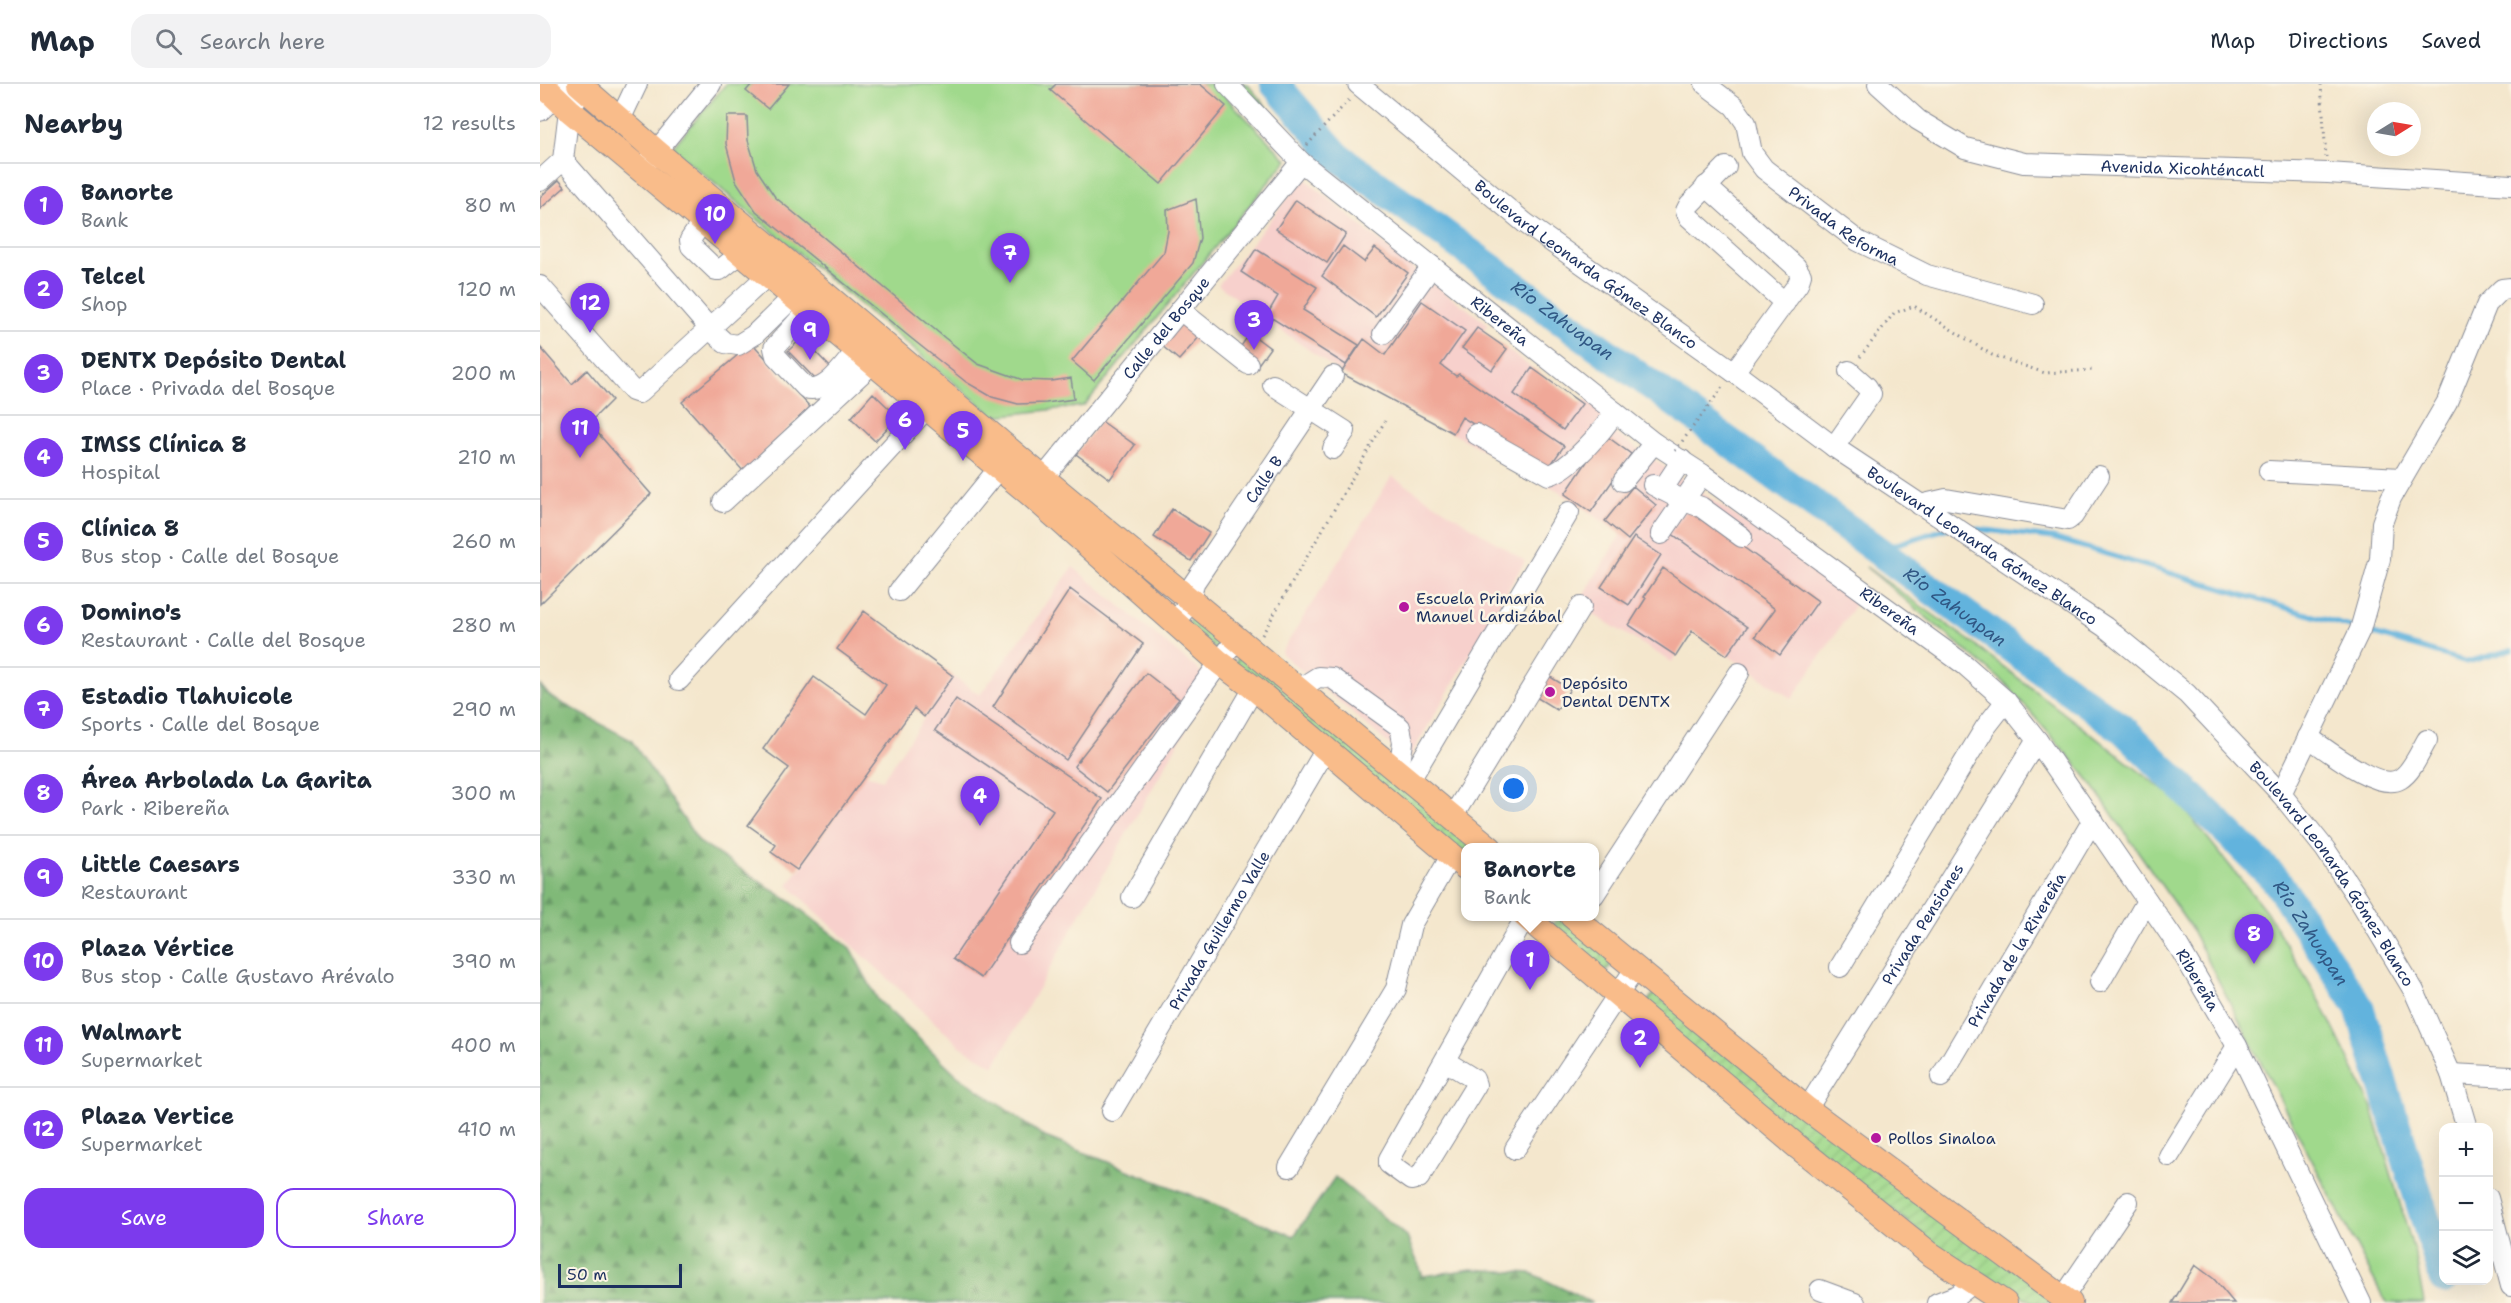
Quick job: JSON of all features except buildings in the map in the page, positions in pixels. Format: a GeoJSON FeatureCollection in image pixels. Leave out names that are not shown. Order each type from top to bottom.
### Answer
{"type":"FeatureCollection","features":[{"type":"Feature","properties":{"kind":"main road"},"geometry":{"type":"LineString","coordinates":[[562,94],[620,120],[648,161],[703,221],[740,254],[999,468],[1037,486],[1169,618],[1219,662],[1326,748],[1458,862]]}},
{"type":"Feature","properties":{"kind":"main road"},"geometry":{"type":"LineString","coordinates":[[562,94],[648,161],[1037,486],[1188,592],[1245,644],[1484,843]]}},
{"type":"Feature","properties":{"kind":"main road"},"geometry":{"type":"LineString","coordinates":[[1531,921],[1911,1238],[2000,1300]]}},
{"type":"Feature","properties":{"kind":"main road"},"geometry":{"type":"LineString","coordinates":[[1579,921],[1807,1109],[2067,1300]]}},
{"type":"Feature","properties":{"kind":"street"},"geometry":{"type":"LineString","coordinates":[[620,120],[637,84]]}},
{"type":"Feature","properties":{"kind":"street"},"geometry":{"type":"LineString","coordinates":[[648,161],[711,84]]}},
{"type":"Feature","properties":{"kind":"street","name":"Ribereña"},"geometry":{"type":"LineString","coordinates":[[1227,84],[1301,162],[1615,412],[1680,453],[1702,474],[1965,665],[2006,701],[2037,740],[2179,947],[2237,1046],[2361,1303]]}},
{"type":"Feature","properties":{"kind":"street","name":"Privada Reforma"},"geometry":{"type":"LineString","coordinates":[[1705,84],[1734,106],[1746,123],[1752,153],[1764,169],[1858,241],[1927,275],[2033,304]]}},
{"type":"Feature","properties":{"kind":"street","name":"Avenida Xicohténcatl"},"geometry":{"type":"LineString","coordinates":[[1878,84],[1918,120],[1965,148],[2024,163],[2328,173],[2511,185]]}},
{"type":"Feature","properties":{"kind":"street","name":"Boulevard Leonarda Gómez Blanco"},"geometry":{"type":"LineString","coordinates":[[1360,87],[1525,223],[1729,378],[2105,627],[2187,694],[2281,794],[2325,849],[2361,903],[2414,991],[2451,1074],[2466,1123]]}},
{"type":"Feature","properties":{"kind":"street"},"geometry":{"type":"LineString","coordinates":[[562,94],[563,160],[711,330],[725,343],[738,345],[801,304]]}},
{"type":"Feature","properties":{"kind":"street"},"geometry":{"type":"LineString","coordinates":[[540,181],[563,160]]}},
{"type":"Feature","properties":{"kind":"street","name":"Calle del Bosque"},"geometry":{"type":"LineString","coordinates":[[1037,486],[1301,162]]}},
{"type":"Feature","properties":{"kind":"street"},"geometry":{"type":"LineString","coordinates":[[1726,167],[1689,205],[1686,211],[1689,217],[1785,303]]}},
{"type":"Feature","properties":{"kind":"street"},"geometry":{"type":"LineString","coordinates":[[1707,186],[1796,267],[1801,275],[1785,303],[1729,378]]}},
{"type":"Feature","properties":{"kind":"street"},"geometry":{"type":"LineString","coordinates":[[1383,334],[1432,266]]}},
{"type":"Feature","properties":{"kind":"street"},"geometry":{"type":"LineString","coordinates":[[540,286],[633,391],[639,393],[768,276]]}},
{"type":"Feature","properties":{"kind":"street"},"geometry":{"type":"LineString","coordinates":[[2281,794],[2360,630],[2380,559],[2382,523],[2391,498],[2447,402],[2487,304],[2502,289],[2511,288]]}},
{"type":"Feature","properties":{"kind":"street"},"geometry":{"type":"LineString","coordinates":[[801,304],[774,348],[776,356],[806,388],[811,390],[823,388],[865,356]]}},
{"type":"Feature","properties":{"kind":"street"},"geometry":{"type":"LineString","coordinates":[[1180,310],[1248,364]]}},
{"type":"Feature","properties":{"kind":"street"},"geometry":{"type":"LineString","coordinates":[[723,502],[865,356]]}},
{"type":"Feature","properties":{"kind":"street"},"geometry":{"type":"LineString","coordinates":[[1834,447],[1871,394],[1867,387],[1849,371]]}},
{"type":"Feature","properties":{"kind":"street","name":"Calle B"},"geometry":{"type":"LineString","coordinates":[[1169,618],[1169,601],[1174,594],[1188,592],[1333,376]]}},
{"type":"Feature","properties":{"kind":"street"},"geometry":{"type":"LineString","coordinates":[[1273,385],[1345,431],[1333,449]]}},
{"type":"Feature","properties":{"kind":"street"},"geometry":{"type":"LineString","coordinates":[[679,680],[926,409]]}},
{"type":"Feature","properties":{"kind":"street"},"geometry":{"type":"LineString","coordinates":[[1476,434],[1549,475],[1560,472],[1603,429],[1615,412]]}},
{"type":"Feature","properties":{"kind":"street"},"geometry":{"type":"LineString","coordinates":[[1623,481],[1664,442]]}},
{"type":"Feature","properties":{"kind":"street"},"geometry":{"type":"LineString","coordinates":[[1680,453],[1658,488],[1701,507],[1742,537]]}},
{"type":"Feature","properties":{"kind":"street"},"geometry":{"type":"LineString","coordinates":[[899,591],[999,468]]}},
{"type":"Feature","properties":{"kind":"street"},"geometry":{"type":"LineString","coordinates":[[2269,471],[2401,478]]}},
{"type":"Feature","properties":{"kind":"street"},"geometry":{"type":"LineString","coordinates":[[1661,534],[1702,474]]}},
{"type":"Feature","properties":{"kind":"street"},"geometry":{"type":"LineString","coordinates":[[1920,505],[1946,499],[2068,520],[2099,476]]}},
{"type":"Feature","properties":{"kind":"street"},"geometry":{"type":"LineString","coordinates":[[1405,776],[1569,513]]}},
{"type":"Feature","properties":{"kind":"street"},"geometry":{"type":"LineString","coordinates":[[1453,816],[1581,607]]}},
{"type":"Feature","properties":{"kind":"street"},"geometry":{"type":"LineString","coordinates":[[1019,944],[1219,662],[1245,644]]}},
{"type":"Feature","properties":{"kind":"street"},"geometry":{"type":"LineString","coordinates":[[1599,887],[1739,673]]}},
{"type":"Feature","properties":{"kind":"street"},"geometry":{"type":"LineString","coordinates":[[1299,689],[1318,677],[1332,678],[1400,727],[1405,776]]}},
{"type":"Feature","properties":{"kind":"street"},"geometry":{"type":"LineString","coordinates":[[1132,897],[1254,688]]}},
{"type":"Feature","properties":{"kind":"street"},"geometry":{"type":"LineString","coordinates":[[1840,967],[1985,728],[2006,701]]}},
{"type":"Feature","properties":{"kind":"street"},"geometry":{"type":"LineString","coordinates":[[2308,737],[2367,776],[2385,782],[2399,779],[2410,768],[2427,740]]}},
{"type":"Feature","properties":{"kind":"street","name":"Privada Pensiones"},"geometry":{"type":"LineString","coordinates":[[1807,1109],[2037,740]]}},
{"type":"Feature","properties":{"kind":"street","name":"Privada Guillermo Valle"},"geometry":{"type":"LineString","coordinates":[[1112,1111],[1326,748]]}},
{"type":"Feature","properties":{"kind":"street","name":"Privada de la Rivereña"},"geometry":{"type":"LineString","coordinates":[[1941,1077],[2093,820]]}},
{"type":"Feature","properties":{"kind":"street"},"geometry":{"type":"LineString","coordinates":[[1288,1167],[1396,989],[1411,925],[1458,862]]}},
{"type":"Feature","properties":{"kind":"street"},"geometry":{"type":"LineString","coordinates":[[2100,982],[2147,900]]}},
{"type":"Feature","properties":{"kind":"street"},"geometry":{"type":"LineString","coordinates":[[1445,1061],[1474,1079],[1476,1085],[1419,1178],[1411,1180],[1391,1167],[1389,1159],[1524,921]]}},
{"type":"Feature","properties":{"kind":"street"},"geometry":{"type":"LineString","coordinates":[[1515,1149],[1635,969]]}},
{"type":"Feature","properties":{"kind":"street"},"geometry":{"type":"LineString","coordinates":[[2169,1156],[2237,1046]]}},
{"type":"Feature","properties":{"kind":"street"},"geometry":{"type":"LineString","coordinates":[[2451,1074],[2511,1077]]}},
{"type":"Feature","properties":{"kind":"street"},"geometry":{"type":"LineString","coordinates":[[2067,1300],[2128,1202]]}},
{"type":"Feature","properties":{"kind":"street"},"geometry":{"type":"LineString","coordinates":[[2493,1217],[2511,1286]]}},
{"type":"Feature","properties":{"kind":"street"},"geometry":{"type":"LineString","coordinates":[[1937,1303],[1958,1295],[1973,1283]]}},
{"type":"Feature","properties":{"kind":"street"},"geometry":{"type":"LineString","coordinates":[[1820,1290],[1855,1303]]}},
{"type":"Feature","properties":{"kind":"path"},"geometry":{"type":"LineString","coordinates":[[2321,84],[2328,173]]}},
{"type":"Feature","properties":{"kind":"path"},"geometry":{"type":"LineString","coordinates":[[1308,143],[1360,87]]}},
{"type":"Feature","properties":{"kind":"path"},"geometry":{"type":"LineString","coordinates":[[1849,371],[1894,313],[1914,306],[1992,355],[2045,373],[2093,370]]}},
{"type":"Feature","properties":{"kind":"path"},"geometry":{"type":"LineString","coordinates":[[1664,442],[1680,453],[1729,378]]}},
{"type":"Feature","properties":{"kind":"path"},"geometry":{"type":"LineString","coordinates":[[1245,644],[1385,421]]}},
{"type":"Feature","properties":{"kind":"shaded area"},"geometry":{"type":"Polygon","coordinates":[[[1304,178],[1413,269],[1488,324],[1483,332],[1581,404],[1586,399],[1609,415],[1603,425],[1858,600],[1792,699],[1692,631],[1672,662],[1581,607],[1578,604],[1621,534],[1557,490],[1341,373],[1218,285],[1304,178]]]}},
{"type":"Feature","properties":{"kind":"shaded area","name":"Escuela Primaria Manuel Lardizábal"},"geometry":{"type":"Polygon","coordinates":[[[1392,476],[1525,561],[1408,760],[1281,653],[1392,476]]]}},
{"type":"Feature","properties":{"kind":"shaded area"},"geometry":{"type":"Polygon","coordinates":[[[1073,567],[1213,682],[994,1066],[960,1046],[788,885],[866,774],[882,780],[953,676],[980,695],[1073,567]]]}},
{"type":"Feature","properties":{"kind":"green space"},"geometry":{"type":"Polygon","coordinates":[[[726,84],[1213,84],[1287,160],[1084,406],[994,416],[672,148],[726,84]]]}},
{"type":"Feature","properties":{"kind":"green space"},"geometry":{"type":"Polygon","coordinates":[[[1237,84],[1247,84],[1296,142],[1237,84]]]}},
{"type":"Feature","properties":{"kind":"green space"},"geometry":{"type":"Polygon","coordinates":[[[1866,567],[1970,641],[2178,801],[2266,911],[2320,1001],[2371,1105],[2416,1258],[2424,1303],[2388,1303],[2383,1297],[2191,928],[2086,776],[2006,684],[1866,567]]]}},
{"type":"Feature","properties":{"kind":"green space"},"geometry":{"type":"Polygon","coordinates":[[[1197,610],[1228,636],[1216,650],[1187,625],[1197,610]]]}},
{"type":"Feature","properties":{"kind":"green space"},"geometry":{"type":"Polygon","coordinates":[[[1243,650],[1474,843],[1461,843],[1461,862],[1233,666],[1243,650]]]}},
{"type":"Feature","properties":{"kind":"green space"},"geometry":{"type":"Polygon","coordinates":[[[540,685],[552,698],[631,740],[699,842],[791,902],[850,948],[878,1000],[956,1074],[1045,1137],[1294,1236],[1335,1177],[1407,1237],[1423,1276],[1472,1269],[1531,1273],[1592,1303],[540,1303],[540,685]]]}},
{"type":"Feature","properties":{"kind":"green space"},"geometry":{"type":"Polygon","coordinates":[[[1556,921],[1564,921],[1617,960],[1604,973],[1547,929],[1556,921]]]}},
{"type":"Feature","properties":{"kind":"green space"},"geometry":{"type":"Polygon","coordinates":[[[1654,993],[2060,1303],[2034,1303],[1945,1252],[1642,1008],[1654,993]]]}},
{"type":"Feature","properties":{"kind":"waterway","name":"Río Zahuapan"},"geometry":{"type":"LineString","coordinates":[[1275,84],[1337,156],[2125,731],[2276,880],[2359,1007],[2439,1263]]}},
{"type":"Feature","properties":{"kind":"waterway"},"geometry":{"type":"LineString","coordinates":[[1878,550],[1948,528]]}},
{"type":"Feature","properties":{"kind":"waterway"},"geometry":{"type":"LineString","coordinates":[[1969,528],[2053,538],[2467,662],[2511,650]]}},
{"type":"Feature","properties":{"kind":"place","name":"Plaza Vértice"},"geometry":{"type":"Point","coordinates":[715,244]}},
{"type":"Feature","properties":{"kind":"place","name":"Estadio Tlahuicole"},"geometry":{"type":"Point","coordinates":[1010,283]}},
{"type":"Feature","properties":{"kind":"place","name":"Plaza Vertice"},"geometry":{"type":"Point","coordinates":[590,333]}},
{"type":"Feature","properties":{"kind":"place","name":"DENTX Depósito Dental"},"geometry":{"type":"Point","coordinates":[1254,350]}},
{"type":"Feature","properties":{"kind":"place","name":"Little Caesars"},"geometry":{"type":"Point","coordinates":[810,360]}},
{"type":"Feature","properties":{"kind":"place","name":"Domino's"},"geometry":{"type":"Point","coordinates":[905,450]}},
{"type":"Feature","properties":{"kind":"place","name":"Walmart"},"geometry":{"type":"Point","coordinates":[580,458]}},
{"type":"Feature","properties":{"kind":"place","name":"Clínica 8"},"geometry":{"type":"Point","coordinates":[963,461]}},
{"type":"Feature","properties":{"kind":"place","name":"Escuela Primaria Manuel Lardizábal"},"geometry":{"type":"Point","coordinates":[1404,607]}},
{"type":"Feature","properties":{"kind":"place","name":"Depósito Dental DENTX"},"geometry":{"type":"Point","coordinates":[1550,692]}},
{"type":"Feature","properties":{"kind":"place","name":"IMSS Clínica 8"},"geometry":{"type":"Point","coordinates":[980,826]}},
{"type":"Feature","properties":{"kind":"place","name":"Área Arbolada La Garita"},"geometry":{"type":"Point","coordinates":[2254,964]}},
{"type":"Feature","properties":{"kind":"place","name":"Banorte"},"geometry":{"type":"Point","coordinates":[1530,990]}},
{"type":"Feature","properties":{"kind":"place","name":"Telcel"},"geometry":{"type":"Point","coordinates":[1640,1068]}},
{"type":"Feature","properties":{"kind":"place","name":"Pollos Sinaloa"},"geometry":{"type":"Point","coordinates":[1876,1138]}}]}
